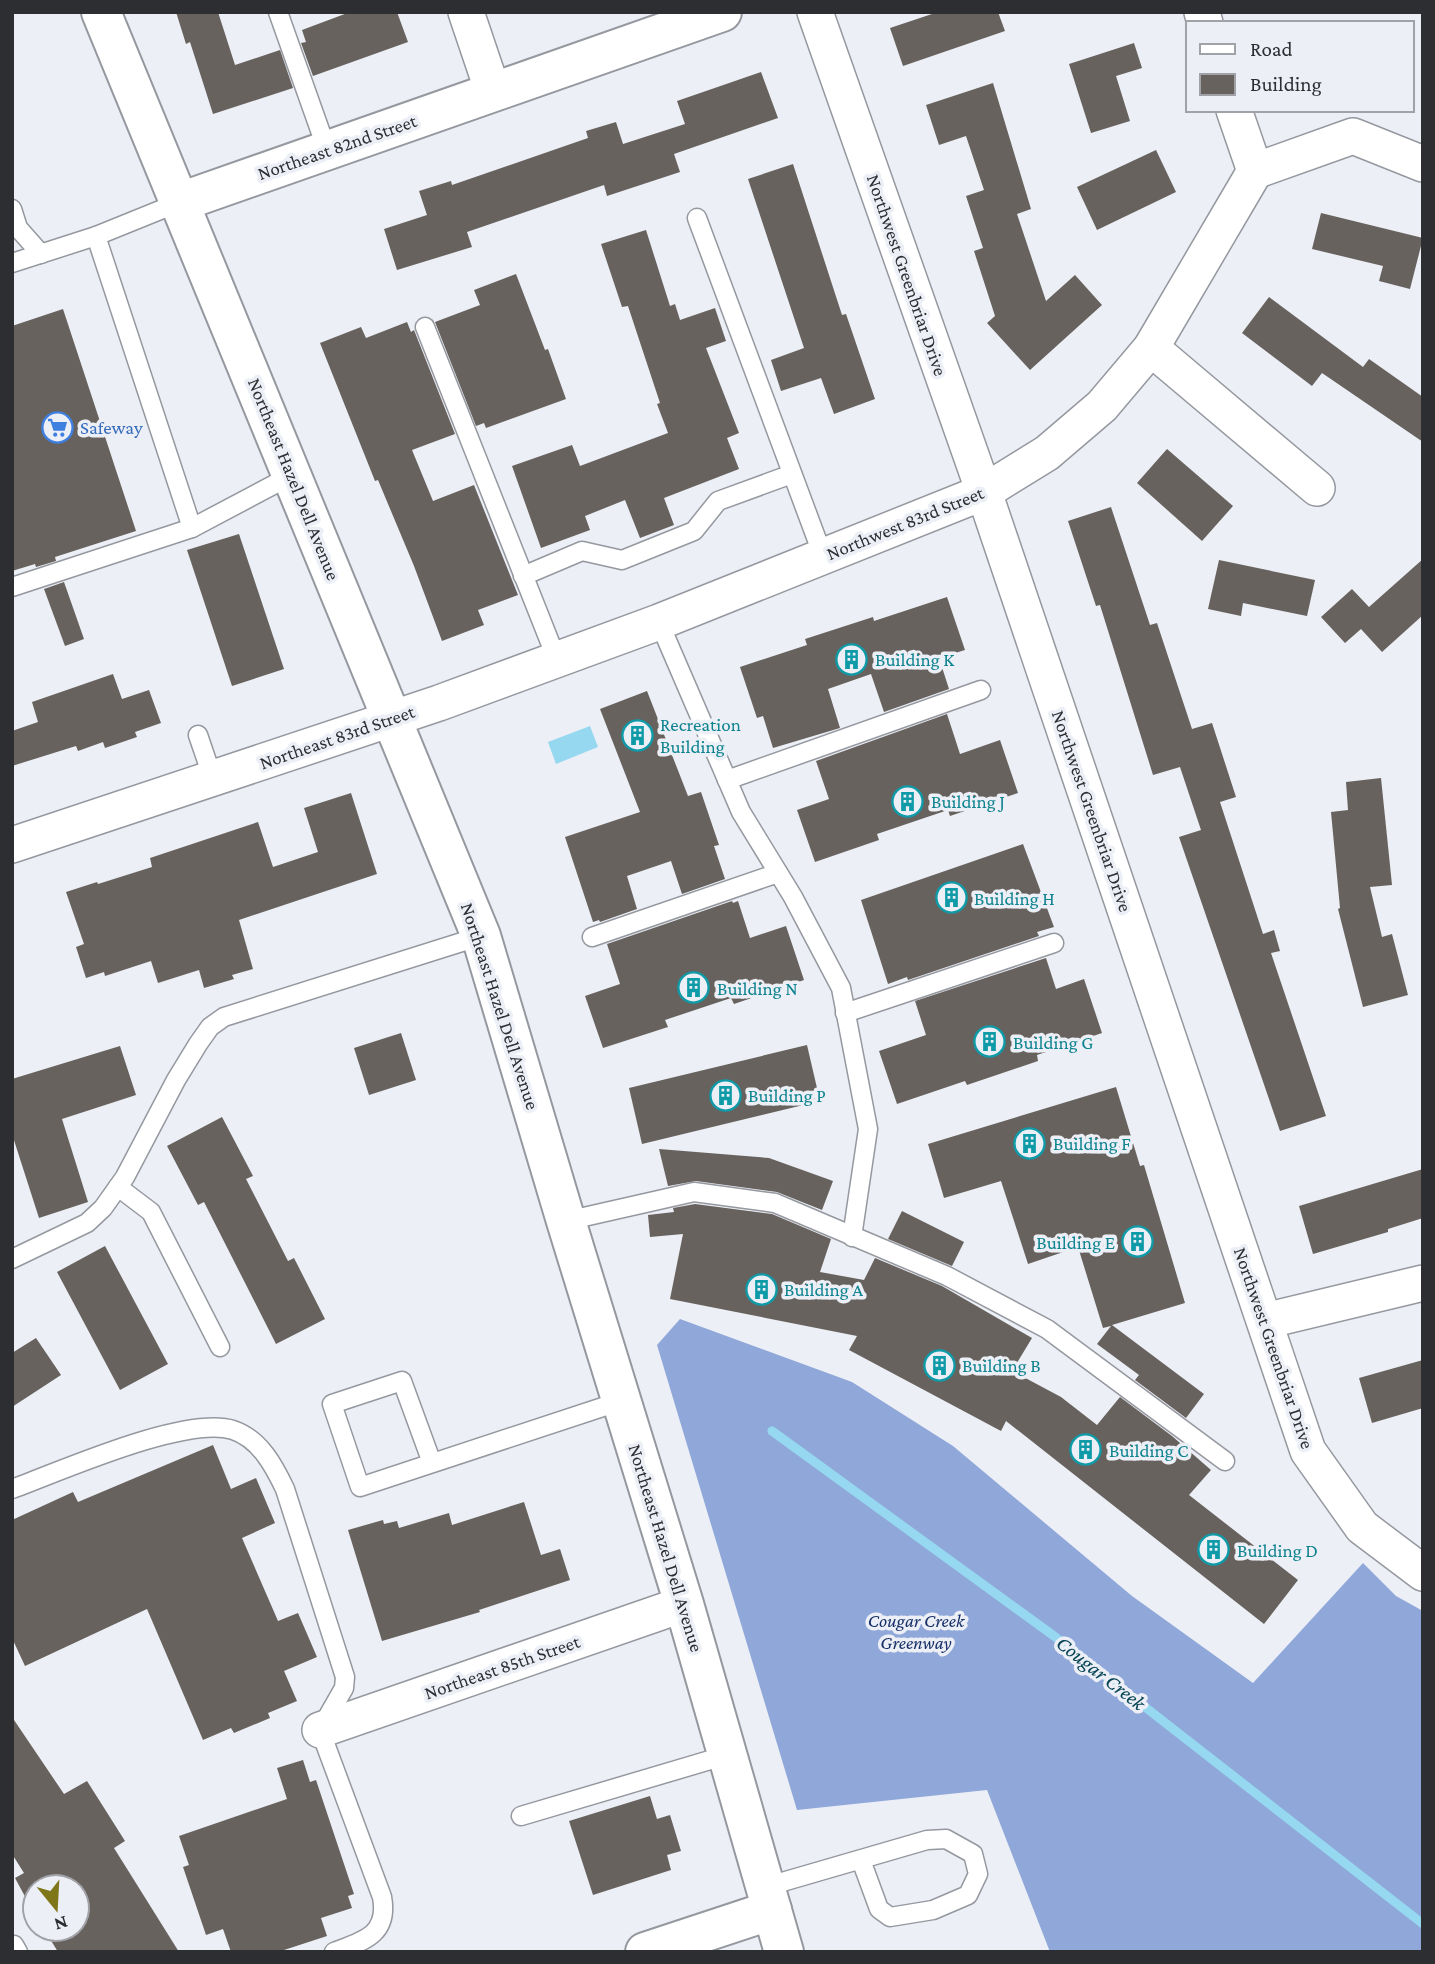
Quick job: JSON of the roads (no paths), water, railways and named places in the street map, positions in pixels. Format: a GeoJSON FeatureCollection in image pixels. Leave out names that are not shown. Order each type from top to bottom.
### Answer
{"type":"FeatureCollection","features":[{"type":"Feature","properties":{"kind":"main road","name":"Northeast Hazel Dell Avenue"},"geometry":{"type":"LineString","coordinates":[[101,12],[481,936],[684,1604],[784,1952]]}},
{"type":"Feature","properties":{"kind":"main road","name":"Northeast 82nd Street"},"geometry":{"type":"LineString","coordinates":[[180,202],[722,12]]}},
{"type":"Feature","properties":{"kind":"main road"},"geometry":{"type":"LineString","coordinates":[[645,1952],[769,1898]]}},
{"type":"Feature","properties":{"kind":"street"},"geometry":{"type":"LineString","coordinates":[[466,12],[493,92]]}},
{"type":"Feature","properties":{"kind":"street","name":"Northwest Greenbriar Drive"},"geometry":{"type":"LineString","coordinates":[[815,12],[984,492],[1308,1451],[1362,1527],[1423,1573]]}},
{"type":"Feature","properties":{"kind":"street"},"geometry":{"type":"LineString","coordinates":[[1235,112],[1255,171],[1353,136],[1423,164]]}},
{"type":"Feature","properties":{"kind":"street","name":"Northwest 83rd Street"},"geometry":{"type":"LineString","coordinates":[[659,622],[984,492],[1047,453],[1093,414],[1151,348],[1255,171]]}},
{"type":"Feature","properties":{"kind":"street"},"geometry":{"type":"LineString","coordinates":[[1151,348],[1317,488]]}},
{"type":"Feature","properties":{"kind":"street","name":"Northeast 83rd Street"},"geometry":{"type":"LineString","coordinates":[[12,845],[393,719],[659,622]]}},
{"type":"Feature","properties":{"kind":"street"},"geometry":{"type":"LineString","coordinates":[[1265,1321],[1423,1283]]}},
{"type":"Feature","properties":{"kind":"street","name":"Northeast 85th Street"},"geometry":{"type":"LineString","coordinates":[[320,1730],[684,1604]]}},
{"type":"Feature","properties":{"kind":"lane"},"geometry":{"type":"LineString","coordinates":[[278,12],[327,150]]}},
{"type":"Feature","properties":{"kind":"lane"},"geometry":{"type":"LineString","coordinates":[[12,263],[96,236],[180,202]]}},
{"type":"Feature","properties":{"kind":"lane"},"geometry":{"type":"LineString","coordinates":[[12,209],[18,228],[41,254]]}},
{"type":"Feature","properties":{"kind":"lane"},"geometry":{"type":"LineString","coordinates":[[697,218],[823,556]]}},
{"type":"Feature","properties":{"kind":"lane"},"geometry":{"type":"LineString","coordinates":[[96,236],[192,528]]}},
{"type":"Feature","properties":{"kind":"lane"},"geometry":{"type":"LineString","coordinates":[[425,327],[557,660]]}},
{"type":"Feature","properties":{"kind":"lane"},"geometry":{"type":"LineString","coordinates":[[523,576],[582,551],[622,560],[694,531],[718,501],[792,474]]}},
{"type":"Feature","properties":{"kind":"lane"},"geometry":{"type":"LineString","coordinates":[[12,587],[192,528],[292,475]]}},
{"type":"Feature","properties":{"kind":"lane"},"geometry":{"type":"LineString","coordinates":[[659,622],[741,812],[841,988],[868,1129],[852,1237]]}},
{"type":"Feature","properties":{"kind":"lane"},"geometry":{"type":"LineString","coordinates":[[727,780],[981,690]]}},
{"type":"Feature","properties":{"kind":"lane"},"geometry":{"type":"LineString","coordinates":[[198,735],[214,779]]}},
{"type":"Feature","properties":{"kind":"lane"},"geometry":{"type":"LineString","coordinates":[[592,937],[778,873]]}},
{"type":"Feature","properties":{"kind":"lane"},"geometry":{"type":"LineString","coordinates":[[12,1259],[87,1223],[103,1208],[118,1187],[176,1080],[210,1027],[224,1017],[481,936]]}},
{"type":"Feature","properties":{"kind":"lane"},"geometry":{"type":"LineString","coordinates":[[845,1013],[1054,943]]}},
{"type":"Feature","properties":{"kind":"lane"},"geometry":{"type":"LineString","coordinates":[[118,1187],[151,1212],[220,1347]]}},
{"type":"Feature","properties":{"kind":"lane"},"geometry":{"type":"LineString","coordinates":[[566,1221],[694,1192],[775,1203],[947,1276],[1046,1329],[1225,1461]]}},
{"type":"Feature","properties":{"kind":"lane"},"geometry":{"type":"LineString","coordinates":[[432,1463],[402,1381],[332,1404],[360,1487],[621,1401]]}},
{"type":"Feature","properties":{"kind":"lane"},"geometry":{"type":"LineString","coordinates":[[12,1489],[169,1433],[216,1427],[234,1430],[248,1438],[273,1463],[285,1489],[341,1660],[345,1677],[344,1688],[320,1730],[382,1897],[384,1911],[383,1922],[373,1934],[334,1952]]}},
{"type":"Feature","properties":{"kind":"lane"},"geometry":{"type":"LineString","coordinates":[[521,1816],[727,1755]]}},
{"type":"Feature","properties":{"kind":"lane"},"geometry":{"type":"LineString","coordinates":[[769,1898],[861,1860],[927,1840],[946,1839],[974,1854],[978,1874],[968,1895],[933,1910],[890,1917],[879,1909],[861,1860]]}},
{"type":"Feature","properties":{"kind":"waterway","name":"Cougar Creek"},"geometry":{"type":"LineString","coordinates":[[772,1431],[1054,1636],[1423,1924]]}},
{"type":"Feature","properties":{"kind":"place","name":"Safeway"},"geometry":{"type":"Point","coordinates":[57,427]}},
{"type":"Feature","properties":{"kind":"place","name":"Building K"},"geometry":{"type":"Point","coordinates":[852,659]}},
{"type":"Feature","properties":{"kind":"place","name":"Recreation Building"},"geometry":{"type":"Point","coordinates":[637,735]}},
{"type":"Feature","properties":{"kind":"place","name":"Building J"},"geometry":{"type":"Point","coordinates":[908,801]}},
{"type":"Feature","properties":{"kind":"place","name":"Building H"},"geometry":{"type":"Point","coordinates":[951,898]}},
{"type":"Feature","properties":{"kind":"place","name":"Building N"},"geometry":{"type":"Point","coordinates":[694,988]}},
{"type":"Feature","properties":{"kind":"place","name":"Building G"},"geometry":{"type":"Point","coordinates":[990,1042]}},
{"type":"Feature","properties":{"kind":"place","name":"Building P"},"geometry":{"type":"Point","coordinates":[725,1095]}},
{"type":"Feature","properties":{"kind":"place","name":"Building F"},"geometry":{"type":"Point","coordinates":[1030,1143]}},
{"type":"Feature","properties":{"kind":"place","name":"Building E"},"geometry":{"type":"Point","coordinates":[1138,1242]}},
{"type":"Feature","properties":{"kind":"place","name":"Building A"},"geometry":{"type":"Point","coordinates":[761,1289]}},
{"type":"Feature","properties":{"kind":"place","name":"Building B"},"geometry":{"type":"Point","coordinates":[939,1365]}},
{"type":"Feature","properties":{"kind":"place","name":"Building C"},"geometry":{"type":"Point","coordinates":[1086,1450]}},
{"type":"Feature","properties":{"kind":"place","name":"Building D"},"geometry":{"type":"Point","coordinates":[1214,1550]}},
{"type":"Feature","properties":{"kind":"park label","name":"Cougar Creek Greenway"},"geometry":{"type":"Point","coordinates":[916,1631]}}]}
